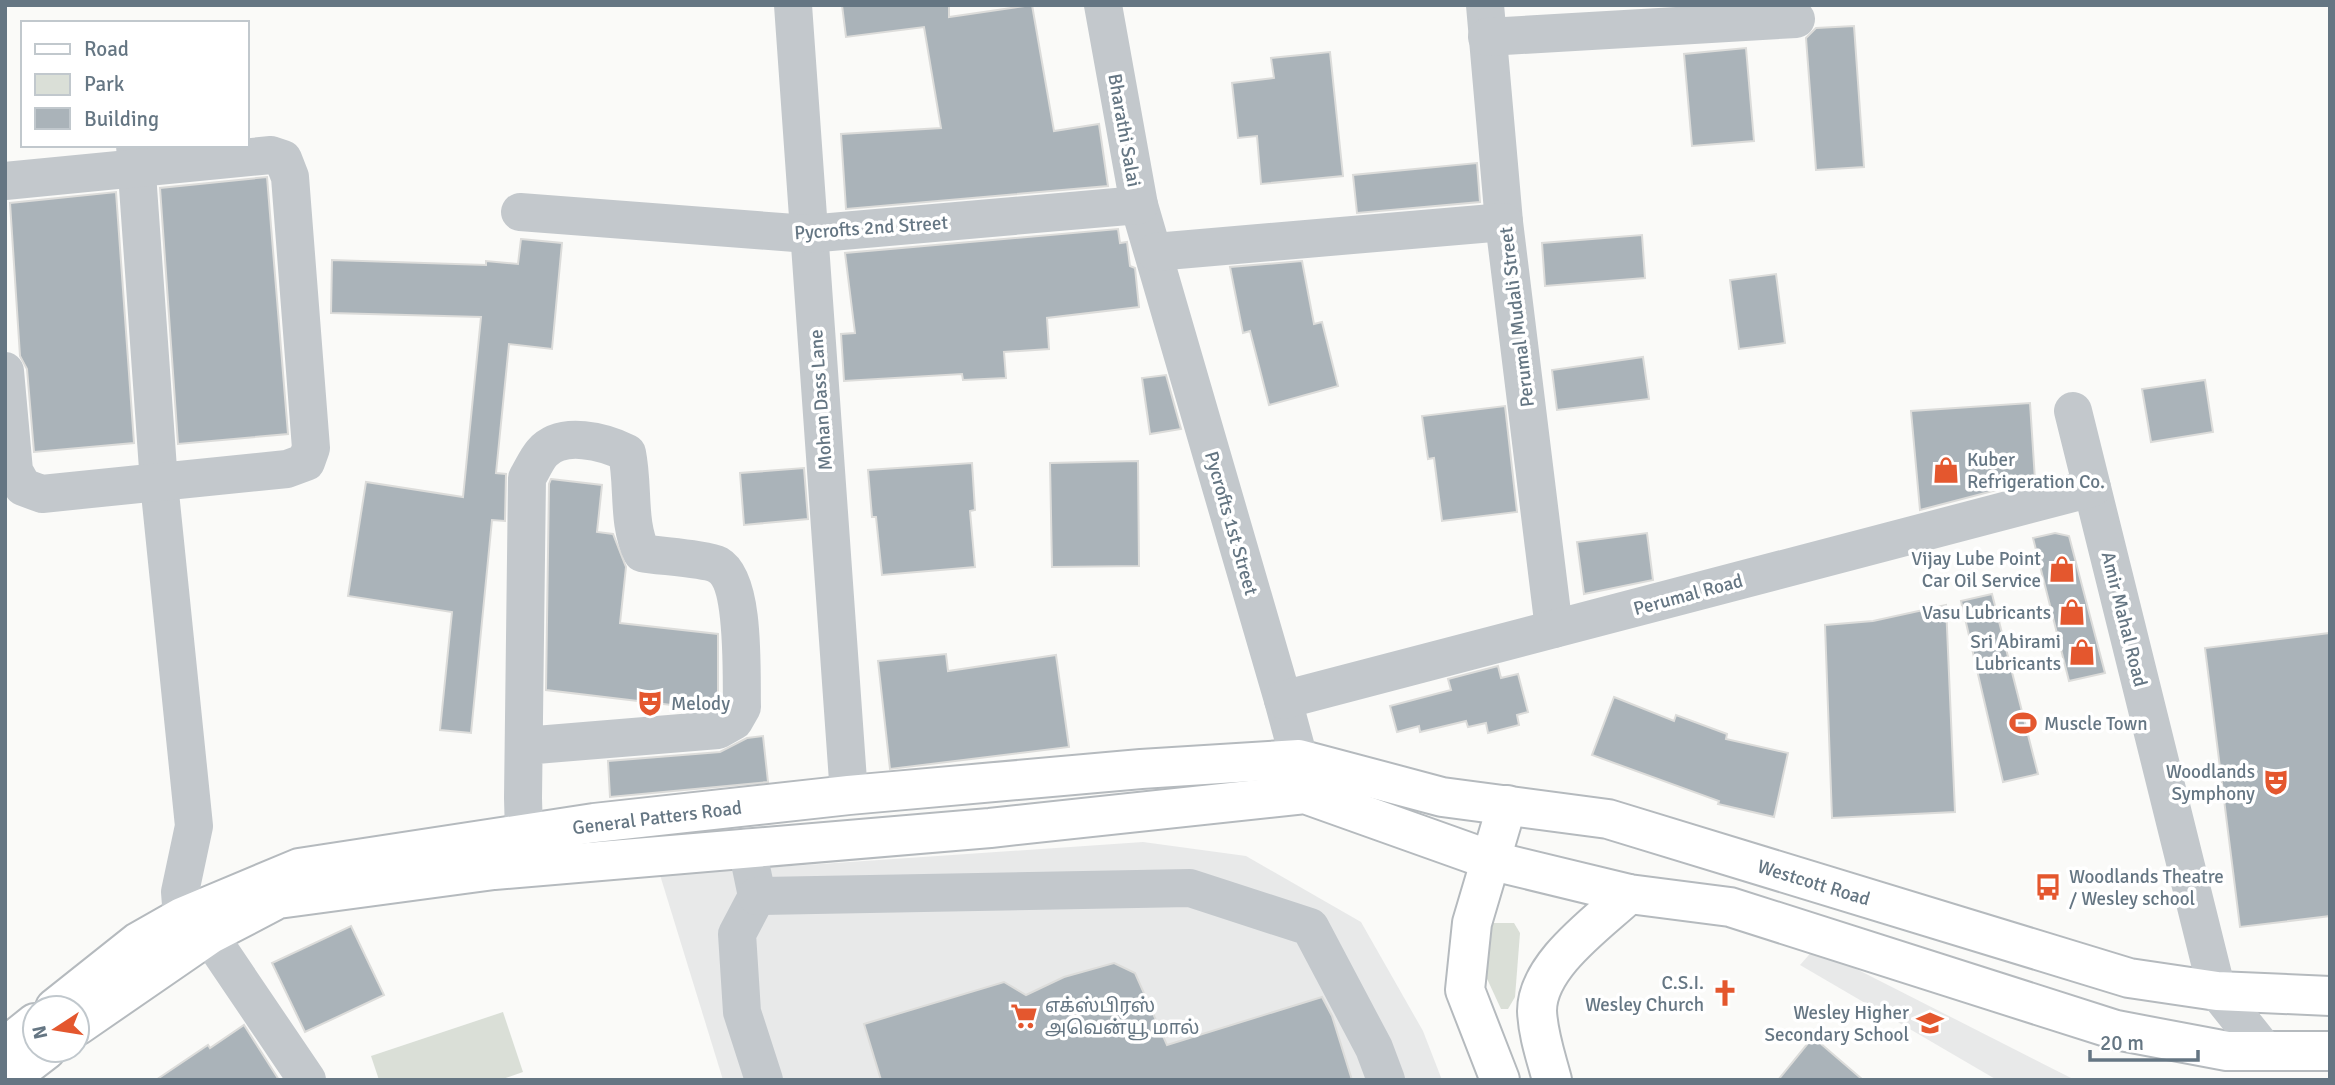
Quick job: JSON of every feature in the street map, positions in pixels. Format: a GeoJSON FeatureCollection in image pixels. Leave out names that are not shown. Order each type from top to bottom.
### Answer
{"type":"FeatureCollection","features":[{"type":"Feature","properties":{"kind":"main road","name":"General Patters Road"},"geometry":{"type":"LineString","coordinates":[[91,1014],[195,926],[299,868],[594,823],[849,795],[1141,769],[1302,776]]}},
{"type":"Feature","properties":{"kind":"main road","name":"General Patters Road"},"geometry":{"type":"LineString","coordinates":[[72,994],[138,942],[278,899],[494,870],[990,828],[1302,776]]}},
{"type":"Feature","properties":{"kind":"main road","name":"Westcott Road"},"geometry":{"type":"LineString","coordinates":[[1302,776],[1608,819],[2129,978],[2217,991],[2330,996]]}},
{"type":"Feature","properties":{"kind":"main road"},"geometry":{"type":"LineString","coordinates":[[1302,776],[1493,861],[1629,894],[1730,907],[2116,1030],[2227,1051],[2330,1051]]}},
{"type":"Feature","properties":{"kind":"main road"},"geometry":{"type":"LineString","coordinates":[[1500,1080],[1465,990],[1472,923],[1493,861],[1507,805]]}},
{"type":"Feature","properties":{"kind":"main road"},"geometry":{"type":"LineString","coordinates":[[1552,1080],[1542,1049],[1537,1008],[1547,972],[1629,894]]}},
{"type":"Feature","properties":{"kind":"main road"},"geometry":{"type":"LineString","coordinates":[[5,1047],[21,1034]]}},
{"type":"Feature","properties":{"kind":"main road"},"geometry":{"type":"LineString","coordinates":[[6,1080],[27,1064]]}},
{"type":"Feature","properties":{"kind":"street","name":"Mohan Dass Lane"},"geometry":{"type":"LineString","coordinates":[[793,5],[849,795]]}},
{"type":"Feature","properties":{"kind":"street","name":"Bharathi Salai"},"geometry":{"type":"LineString","coordinates":[[1103,5],[1139,205],[1155,252]]}},
{"type":"Feature","properties":{"kind":"street"},"geometry":{"type":"LineString","coordinates":[[1486,21],[1796,19]]}},
{"type":"Feature","properties":{"kind":"street","name":"Perumal Mudali Street"},"geometry":{"type":"LineString","coordinates":[[1486,21],[1504,222],[1554,629]]}},
{"type":"Feature","properties":{"kind":"street"},"geometry":{"type":"LineString","coordinates":[[5,181],[136,156],[271,155],[283,159],[290,177],[311,448],[306,462],[287,469],[41,494],[23,487],[13,471],[5,372]]}},
{"type":"Feature","properties":{"kind":"street"},"geometry":{"type":"LineString","coordinates":[[136,156],[159,484],[194,825],[180,892],[195,926],[307,1080]]}},
{"type":"Feature","properties":{"kind":"street","name":"Pycrofts 2nd Street"},"geometry":{"type":"LineString","coordinates":[[520,212],[808,234],[1139,205]]}},
{"type":"Feature","properties":{"kind":"street"},"geometry":{"type":"LineString","coordinates":[[1155,252],[1504,222]]}},
{"type":"Feature","properties":{"kind":"street","name":"Pycrofts 1st Street"},"geometry":{"type":"LineString","coordinates":[[1155,252],[1283,700],[1302,776]]}},
{"type":"Feature","properties":{"kind":"street","name":"Amir Mahal Road"},"geometry":{"type":"LineString","coordinates":[[2073,411],[2217,991]]}},
{"type":"Feature","properties":{"kind":"street"},"geometry":{"type":"LineString","coordinates":[[524,746],[718,730],[734,721],[742,706],[737,603],[730,578],[717,564],[642,554],[633,534],[632,478],[627,453],[603,441],[566,441],[543,451],[527,478],[524,746],[524,834]]}},
{"type":"Feature","properties":{"kind":"street","name":"Perumal Road"},"geometry":{"type":"LineString","coordinates":[[1283,700],[2092,488]]}},
{"type":"Feature","properties":{"kind":"street"},"geometry":{"type":"LineString","coordinates":[[747,848],[757,896],[737,934],[742,1012],[764,1080]]}},
{"type":"Feature","properties":{"kind":"street"},"geometry":{"type":"LineString","coordinates":[[757,896],[1190,888],[1310,928],[1374,1048],[1386,1080]]}},
{"type":"Feature","properties":{"kind":"street"},"geometry":{"type":"LineString","coordinates":[[2217,991],[2265,1051]]}},
{"type":"Feature","properties":{"kind":"shaded area"},"geometry":{"type":"Polygon","coordinates":[[[1143,842],[1246,856],[1361,922],[1423,1031],[1442,1080],[723,1080],[660,875],[1143,842]]]}},
{"type":"Feature","properties":{"kind":"shaded area","name":"Wesley Higher Secondary School"},"geometry":{"type":"Polygon","coordinates":[[[1815,948],[2075,1080],[1997,1080],[1800,965],[1815,948]]]}},
{"type":"Feature","properties":{"kind":"green space"},"geometry":{"type":"Polygon","coordinates":[[[1489,923],[1514,923],[1520,933],[1515,997],[1508,1009],[1501,1009],[1471,944],[1489,923]]]}},
{"type":"Feature","properties":{"kind":"green space"},"geometry":{"type":"Polygon","coordinates":[[[503,1012],[523,1072],[500,1080],[379,1080],[371,1056],[503,1012]]]}},
{"type":"Feature","properties":{"kind":"building"},"geometry":{"type":"Polygon","coordinates":[[[842,5],[949,5],[949,17],[1032,5],[1054,131],[1099,124],[1108,186],[846,209],[841,134],[941,128],[924,27],[846,37],[842,5]]]}},
{"type":"Feature","properties":{"kind":"building"},"geometry":{"type":"Polygon","coordinates":[[[1854,26],[1864,167],[1816,170],[1806,38],[1816,28],[1854,26]]]}},
{"type":"Feature","properties":{"kind":"building"},"geometry":{"type":"Polygon","coordinates":[[[1746,48],[1754,141],[1692,146],[1684,54],[1746,48]]]}},
{"type":"Feature","properties":{"kind":"building"},"geometry":{"type":"Polygon","coordinates":[[[1330,52],[1343,176],[1261,184],[1257,136],[1238,138],[1232,83],[1274,78],[1271,58],[1330,52]]]}},
{"type":"Feature","properties":{"kind":"building"},"geometry":{"type":"Polygon","coordinates":[[[1477,163],[1480,202],[1357,213],[1353,175],[1477,163]]]}},
{"type":"Feature","properties":{"kind":"building"},"geometry":{"type":"Polygon","coordinates":[[[267,177],[288,434],[178,444],[160,188],[267,177]]]}},
{"type":"Feature","properties":{"kind":"building"},"geometry":{"type":"Polygon","coordinates":[[[116,192],[134,443],[34,452],[27,369],[20,356],[10,203],[116,192]]]}},
{"type":"Feature","properties":{"kind":"building"},"geometry":{"type":"Polygon","coordinates":[[[1118,229],[1120,243],[1127,242],[1130,266],[1135,268],[1139,307],[1047,318],[1049,349],[1004,352],[1006,378],[963,380],[962,374],[844,381],[841,334],[855,333],[845,253],[1118,229]]]}},
{"type":"Feature","properties":{"kind":"building"},"geometry":{"type":"Polygon","coordinates":[[[1642,235],[1645,278],[1545,286],[1542,243],[1642,235]]]}},
{"type":"Feature","properties":{"kind":"building"},"geometry":{"type":"Polygon","coordinates":[[[521,239],[562,243],[552,349],[509,344],[496,473],[506,474],[505,521],[492,520],[471,733],[440,730],[452,612],[348,596],[366,482],[463,497],[481,317],[331,313],[332,260],[486,265],[486,261],[518,264],[521,239]]]}},
{"type":"Feature","properties":{"kind":"building"},"geometry":{"type":"Polygon","coordinates":[[[1302,261],[1314,324],[1322,322],[1338,386],[1269,405],[1250,331],[1243,333],[1230,267],[1302,261]]]}},
{"type":"Feature","properties":{"kind":"building"},"geometry":{"type":"Polygon","coordinates":[[[1776,274],[1785,343],[1739,349],[1730,280],[1776,274]]]}},
{"type":"Feature","properties":{"kind":"building"},"geometry":{"type":"Polygon","coordinates":[[[1643,357],[1649,399],[1557,410],[1552,370],[1643,357]]]}},
{"type":"Feature","properties":{"kind":"building"},"geometry":{"type":"Polygon","coordinates":[[[1166,375],[1181,429],[1150,434],[1142,378],[1166,375]]]}},
{"type":"Feature","properties":{"kind":"building"},"geometry":{"type":"Polygon","coordinates":[[[2205,380],[2213,432],[2151,442],[2142,389],[2205,380]]]}},
{"type":"Feature","properties":{"kind":"building"},"geometry":{"type":"Polygon","coordinates":[[[2030,403],[2035,480],[1920,510],[1911,411],[2030,403]]]}},
{"type":"Feature","properties":{"kind":"building"},"geometry":{"type":"Polygon","coordinates":[[[1505,406],[1517,512],[1442,521],[1434,458],[1428,459],[1422,416],[1505,406]]]}},
{"type":"Feature","properties":{"kind":"building"},"geometry":{"type":"Polygon","coordinates":[[[1138,461],[1139,566],[1052,567],[1050,463],[1138,461]]]}},
{"type":"Feature","properties":{"kind":"building"},"geometry":{"type":"Polygon","coordinates":[[[972,463],[975,510],[970,511],[975,567],[882,575],[876,517],[872,517],[868,470],[972,463]]]}},
{"type":"Feature","properties":{"kind":"building"},"geometry":{"type":"Polygon","coordinates":[[[804,468],[808,519],[744,525],[740,473],[804,468]]]}},
{"type":"Feature","properties":{"kind":"building"},"geometry":{"type":"Polygon","coordinates":[[[551,479],[602,485],[597,532],[613,534],[626,567],[620,623],[718,634],[718,705],[705,709],[546,690],[551,479]]]}},
{"type":"Feature","properties":{"kind":"building"},"geometry":{"type":"Polygon","coordinates":[[[1647,533],[1653,580],[1584,594],[1577,542],[1647,533]]]}},
{"type":"Feature","properties":{"kind":"building"},"geometry":{"type":"Polygon","coordinates":[[[2055,533],[2069,536],[2105,673],[2069,681],[2033,538],[2055,533]]]}},
{"type":"Feature","properties":{"kind":"building"},"geometry":{"type":"Polygon","coordinates":[[[1992,594],[2038,774],[2003,782],[1961,601],[1992,594]]]}},
{"type":"Feature","properties":{"kind":"building"},"geometry":{"type":"Polygon","coordinates":[[[1946,605],[1955,812],[1832,818],[1825,625],[1873,621],[1946,605]]]}},
{"type":"Feature","properties":{"kind":"building","name":"Woodlands Symphony"},"geometry":{"type":"Polygon","coordinates":[[[2330,633],[2330,916],[2240,927],[2205,648],[2330,633]]]}},
{"type":"Feature","properties":{"kind":"building"},"geometry":{"type":"Polygon","coordinates":[[[946,654],[948,671],[1056,655],[1069,747],[890,769],[878,661],[946,654]]]}},
{"type":"Feature","properties":{"kind":"building"},"geometry":{"type":"Polygon","coordinates":[[[1498,666],[1501,678],[1518,674],[1528,712],[1517,715],[1519,725],[1488,733],[1486,723],[1468,727],[1466,721],[1420,732],[1419,726],[1397,732],[1390,706],[1451,690],[1448,679],[1498,666]]]}},
{"type":"Feature","properties":{"kind":"building"},"geometry":{"type":"Polygon","coordinates":[[[1614,697],[1674,721],[1676,715],[1727,734],[1726,739],[1788,753],[1774,817],[1718,804],[1719,801],[1592,755],[1614,697]]]}},
{"type":"Feature","properties":{"kind":"building"},"geometry":{"type":"Polygon","coordinates":[[[763,736],[768,782],[610,797],[608,761],[720,752],[747,738],[763,736]]]}},
{"type":"Feature","properties":{"kind":"building"},"geometry":{"type":"Polygon","coordinates":[[[351,926],[384,995],[305,1032],[272,963],[351,926]]]}},
{"type":"Feature","properties":{"kind":"building","name":"எக்ஸ்பிரஸ் அவென்யூ மால்"},"geometry":{"type":"Polygon","coordinates":[[[1114,963],[1135,973],[1167,1045],[1322,997],[1332,1016],[1352,1080],[881,1080],[864,1024],[1004,982],[1026,995],[1064,977],[1114,963]]]}},
{"type":"Feature","properties":{"kind":"building"},"geometry":{"type":"Polygon","coordinates":[[[244,1025],[279,1080],[156,1080],[208,1045],[210,1048],[244,1025]]]}},
{"type":"Feature","properties":{"kind":"building"},"geometry":{"type":"Polygon","coordinates":[[[1813,1037],[1863,1080],[1778,1080],[1813,1037]]]}},
{"type":"Feature","properties":{"kind":"place","name":"Kuber Refrigeration Co."},"geometry":{"type":"Point","coordinates":[1946,470]}},
{"type":"Feature","properties":{"kind":"place","name":"Vijay Lube Point Car Oil Service"},"geometry":{"type":"Point","coordinates":[2062,569]}},
{"type":"Feature","properties":{"kind":"place","name":"Vasu Lubricants"},"geometry":{"type":"Point","coordinates":[2072,612]}},
{"type":"Feature","properties":{"kind":"place","name":"Sri Abirami Lubricants"},"geometry":{"type":"Point","coordinates":[2082,652]}},
{"type":"Feature","properties":{"kind":"place","name":"Melody"},"geometry":{"type":"Point","coordinates":[650,703]}},
{"type":"Feature","properties":{"kind":"place","name":"Muscle Town"},"geometry":{"type":"Point","coordinates":[2023,723]}},
{"type":"Feature","properties":{"kind":"place","name":"Woodlands Symphony"},"geometry":{"type":"Point","coordinates":[2276,782]}},
{"type":"Feature","properties":{"kind":"place","name":"Woodlands Theatre / Wesley school"},"geometry":{"type":"Point","coordinates":[2048,887]}},
{"type":"Feature","properties":{"kind":"place","name":"C.S.I. Wesley Church"},"geometry":{"type":"Point","coordinates":[1725,993]}},
{"type":"Feature","properties":{"kind":"place","name":"எக்ஸ்பிரஸ் அவென்யூ மால்"},"geometry":{"type":"Point","coordinates":[1024,1016]}},
{"type":"Feature","properties":{"kind":"place","name":"Wesley Higher Secondary School"},"geometry":{"type":"Point","coordinates":[1930,1023]}}]}
